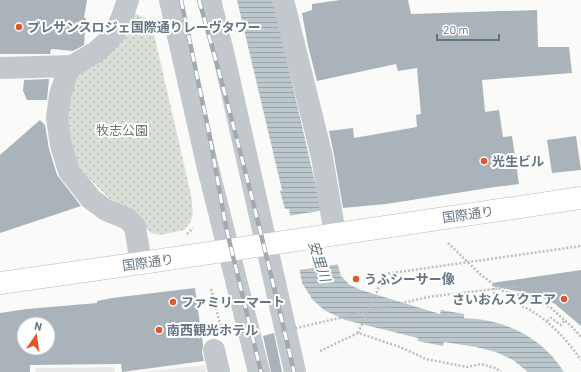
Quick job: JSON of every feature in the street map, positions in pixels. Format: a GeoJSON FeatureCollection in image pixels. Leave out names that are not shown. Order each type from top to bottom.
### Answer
{"type":"FeatureCollection","features":[{"type":"Feature","properties":{"kind":"main road","name":"国際通り"},"geometry":{"type":"LineString","coordinates":[[0,283],[141,264],[581,198]]}},
{"type":"Feature","properties":{"kind":"street"},"geometry":{"type":"LineString","coordinates":[[128,0],[118,26],[106,43],[96,52],[72,66],[67,74],[60,96],[57,118],[61,145],[69,171],[91,198],[106,210],[128,219],[135,227],[141,264]]}},
{"type":"Feature","properties":{"kind":"street"},"geometry":{"type":"LineString","coordinates":[[170,0],[207,164],[259,372]]}},
{"type":"Feature","properties":{"kind":"street"},"geometry":{"type":"LineString","coordinates":[[210,0],[267,244],[295,372]]}},
{"type":"Feature","properties":{"kind":"street"},"geometry":{"type":"LineString","coordinates":[[283,0],[322,157],[334,234]]}},
{"type":"Feature","properties":{"kind":"street"},"geometry":{"type":"LineString","coordinates":[[0,68],[72,66]]}},
{"type":"Feature","properties":{"kind":"street"},"geometry":{"type":"LineString","coordinates":[[219,343],[219,372]]}},
{"type":"Feature","properties":{"kind":"path"},"geometry":{"type":"LineString","coordinates":[[448,244],[481,275],[504,292],[527,296],[551,308],[581,337]]}},
{"type":"Feature","properties":{"kind":"path"},"geometry":{"type":"LineString","coordinates":[[320,351],[358,333],[385,274],[581,246]]}},
{"type":"Feature","properties":{"kind":"path"},"geometry":{"type":"LineString","coordinates":[[493,283],[495,300],[520,305],[547,321],[570,343],[581,360]]}},
{"type":"Feature","properties":{"kind":"path"},"geometry":{"type":"LineString","coordinates":[[280,332],[428,297],[519,286]]}},
{"type":"Feature","properties":{"kind":"path"},"geometry":{"type":"LineString","coordinates":[[211,289],[219,343]]}},
{"type":"Feature","properties":{"kind":"path"},"geometry":{"type":"LineString","coordinates":[[547,321],[551,318],[561,325],[565,320]]}},
{"type":"Feature","properties":{"kind":"path"},"geometry":{"type":"LineString","coordinates":[[358,333],[400,347],[426,359],[467,367],[481,364],[495,368],[501,372]]}},
{"type":"Feature","properties":{"kind":"shaded area"},"geometry":{"type":"Polygon","coordinates":[[[205,365],[206,372],[143,372],[205,365]]]}},
{"type":"Feature","properties":{"kind":"shaded area"},"geometry":{"type":"Polygon","coordinates":[[[114,367],[115,372],[36,372],[35,368],[114,367]]]}},
{"type":"Feature","properties":{"kind":"green space","name":"牧志公園"},"geometry":{"type":"Polygon","coordinates":[[[134,13],[151,21],[191,195],[193,214],[190,223],[184,230],[160,235],[151,233],[134,212],[110,199],[87,176],[74,159],[68,129],[66,105],[74,84],[83,70],[92,63],[112,53],[134,13]]]}},
{"type":"Feature","properties":{"kind":"water","name":"安里川"},"geometry":{"type":"Polygon","coordinates":[[[237,0],[273,0],[316,187],[341,276],[350,285],[361,290],[440,314],[441,310],[464,314],[464,318],[479,319],[508,326],[521,332],[545,349],[555,359],[564,372],[528,372],[513,360],[496,352],[444,342],[443,346],[418,341],[418,338],[345,320],[324,310],[312,299],[302,283],[289,209],[285,209],[280,191],[282,190],[237,0]]]}},
{"type":"Feature","properties":{"kind":"pier"},"geometry":{"type":"Polygon","coordinates":[[[325,210],[340,264],[298,270],[288,216],[325,210]]]}},
{"type":"Feature","properties":{"kind":"building"},"geometry":{"type":"Polygon","coordinates":[[[0,0],[87,0],[84,18],[86,18],[84,45],[73,51],[51,49],[50,54],[0,54],[0,0]]]}},
{"type":"Feature","properties":{"kind":"building"},"geometry":{"type":"Polygon","coordinates":[[[340,0],[408,0],[411,14],[537,10],[538,47],[569,47],[572,73],[482,80],[485,112],[499,110],[503,137],[512,136],[519,184],[386,204],[343,208],[329,131],[353,128],[354,138],[417,127],[416,115],[421,114],[417,68],[398,71],[396,64],[317,81],[308,46],[302,13],[312,10],[312,4],[340,0]]]}},
{"type":"Feature","properties":{"kind":"building"},"geometry":{"type":"Polygon","coordinates":[[[49,79],[47,100],[27,100],[23,91],[24,80],[49,79]]]}},
{"type":"Feature","properties":{"kind":"building"},"geometry":{"type":"Polygon","coordinates":[[[40,120],[45,125],[49,149],[57,175],[81,206],[0,233],[0,155],[40,120]]]}},
{"type":"Feature","properties":{"kind":"building"},"geometry":{"type":"Polygon","coordinates":[[[576,136],[581,170],[552,173],[547,140],[576,136]]]}},
{"type":"Feature","properties":{"kind":"building","name":"さいおんスクエア"},"geometry":{"type":"Polygon","coordinates":[[[581,270],[581,326],[555,304],[538,295],[492,286],[492,283],[581,270]]]}},
{"type":"Feature","properties":{"kind":"building"},"geometry":{"type":"Polygon","coordinates":[[[195,288],[204,361],[122,372],[121,364],[30,365],[30,372],[0,372],[0,313],[27,309],[97,303],[97,301],[195,288]]]}},
{"type":"Feature","properties":{"kind":"building"},"geometry":{"type":"Polygon","coordinates":[[[274,333],[282,372],[271,372],[263,336],[274,333]]]}},
{"type":"Feature","properties":{"kind":"railway"},"geometry":{"type":"LineString","coordinates":[[181,0],[209,133],[226,227],[261,372]]}},
{"type":"Feature","properties":{"kind":"railway"},"geometry":{"type":"LineString","coordinates":[[199,0],[249,185],[294,372]]}},
{"type":"Feature","properties":{"kind":"place","name":"プレサンスロジェ国際通りレーヴタワー"},"geometry":{"type":"Point","coordinates":[19,27]}},
{"type":"Feature","properties":{"kind":"place","name":"光生ビル"},"geometry":{"type":"Point","coordinates":[484,161]}},
{"type":"Feature","properties":{"kind":"place","name":"うふシーサー像"},"geometry":{"type":"Point","coordinates":[356,279]}},
{"type":"Feature","properties":{"kind":"place","name":"さいおんスクエア"},"geometry":{"type":"Point","coordinates":[564,299]}},
{"type":"Feature","properties":{"kind":"place","name":"ファミリーマート"},"geometry":{"type":"Point","coordinates":[173,302]}},
{"type":"Feature","properties":{"kind":"place","name":"南西観光ホテル"},"geometry":{"type":"Point","coordinates":[159,330]}}]}
